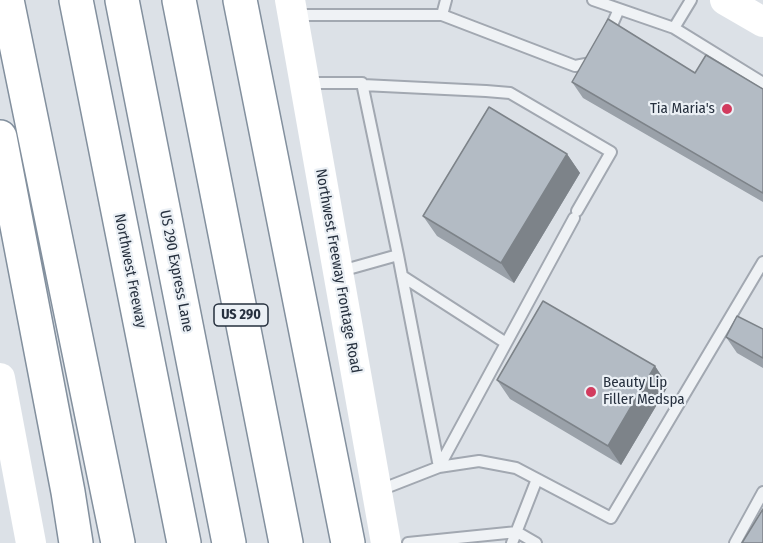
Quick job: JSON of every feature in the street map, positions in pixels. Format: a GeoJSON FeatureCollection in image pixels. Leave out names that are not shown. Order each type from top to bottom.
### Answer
{"type":"FeatureCollection","features":[{"type":"Feature","properties":{"kind":"highway"},"geometry":{"type":"LineString","coordinates":[[7,0],[117,540]]}},
{"type":"Feature","properties":{"kind":"highway","name":"Northwest Freeway"},"geometry":{"type":"LineString","coordinates":[[76,0],[184,543]]}},
{"type":"Feature","properties":{"kind":"highway","name":"US 290 Express Lane"},"geometry":{"type":"LineString","coordinates":[[122,0],[229,543]]}},
{"type":"Feature","properties":{"kind":"highway","name":"US 290"},"geometry":{"type":"LineString","coordinates":[[179,0],[286,543]]}},
{"type":"Feature","properties":{"kind":"highway"},"geometry":{"type":"LineString","coordinates":[[240,0],[348,543]]}},
{"type":"Feature","properties":{"kind":"highway"},"geometry":{"type":"LineString","coordinates":[[0,137],[76,543]]}},
{"type":"Feature","properties":{"kind":"main road"},"geometry":{"type":"LineString","coordinates":[[725,0],[763,22]]}},
{"type":"Feature","properties":{"kind":"main road","name":"Northwest Freeway Frontage Road"},"geometry":{"type":"LineString","coordinates":[[292,7],[386,543]]}},
{"type":"Feature","properties":{"kind":"main road"},"geometry":{"type":"LineString","coordinates":[[0,378],[31,543]]}},
{"type":"Feature","properties":{"kind":"lane"},"geometry":{"type":"LineString","coordinates":[[442,15],[446,0]]}},
{"type":"Feature","properties":{"kind":"lane"},"geometry":{"type":"LineString","coordinates":[[593,0],[674,28],[763,83]]}},
{"type":"Feature","properties":{"kind":"lane"},"geometry":{"type":"LineString","coordinates":[[674,28],[691,0]]}},
{"type":"Feature","properties":{"kind":"lane"},"geometry":{"type":"LineString","coordinates":[[292,7],[442,15],[575,66],[591,63],[600,50],[619,9]]}},
{"type":"Feature","properties":{"kind":"lane"},"geometry":{"type":"LineString","coordinates":[[305,83],[362,83],[363,85],[510,93],[611,152],[439,467]]}},
{"type":"Feature","properties":{"kind":"lane"},"geometry":{"type":"LineString","coordinates":[[363,85],[439,467]]}},
{"type":"Feature","properties":{"kind":"lane"},"geometry":{"type":"LineString","coordinates":[[338,272],[398,255]]}},
{"type":"Feature","properties":{"kind":"lane"},"geometry":{"type":"LineString","coordinates":[[377,491],[439,467],[479,461],[516,468],[611,518],[763,261]]}},
{"type":"Feature","properties":{"kind":"lane"},"geometry":{"type":"LineString","coordinates":[[402,276],[506,343]]}},
{"type":"Feature","properties":{"kind":"lane"},"geometry":{"type":"LineString","coordinates":[[512,543],[537,479]]}},
{"type":"Feature","properties":{"kind":"lane"},"geometry":{"type":"LineString","coordinates":[[735,543],[763,492]]}},
{"type":"Feature","properties":{"kind":"lane"},"geometry":{"type":"LineString","coordinates":[[408,543],[517,532],[536,543]]}},
{"type":"Feature","properties":{"kind":"building"},"geometry":{"type":"Polygon","coordinates":[[[608,19],[695,73],[706,55],[763,89],[763,193],[572,82],[608,19]]]}},
{"type":"Feature","properties":{"kind":"building"},"geometry":{"type":"Polygon","coordinates":[[[489,107],[567,154],[501,263],[423,216],[489,107]]]}},
{"type":"Feature","properties":{"kind":"building"},"geometry":{"type":"Polygon","coordinates":[[[543,301],[655,366],[608,446],[497,380],[543,301]]]}},
{"type":"Feature","properties":{"kind":"building"},"geometry":{"type":"Polygon","coordinates":[[[737,316],[763,329],[763,358],[726,337],[737,316]]]}},
{"type":"Feature","properties":{"kind":"building"},"geometry":{"type":"Polygon","coordinates":[[[763,509],[763,543],[742,543],[763,509]]]}},
{"type":"Feature","properties":{"kind":"place","name":"Tia Maria's"},"geometry":{"type":"Point","coordinates":[727,109]}},
{"type":"Feature","properties":{"kind":"place","name":"Beauty Lip Filler Medspa"},"geometry":{"type":"Point","coordinates":[591,392]}}]}
